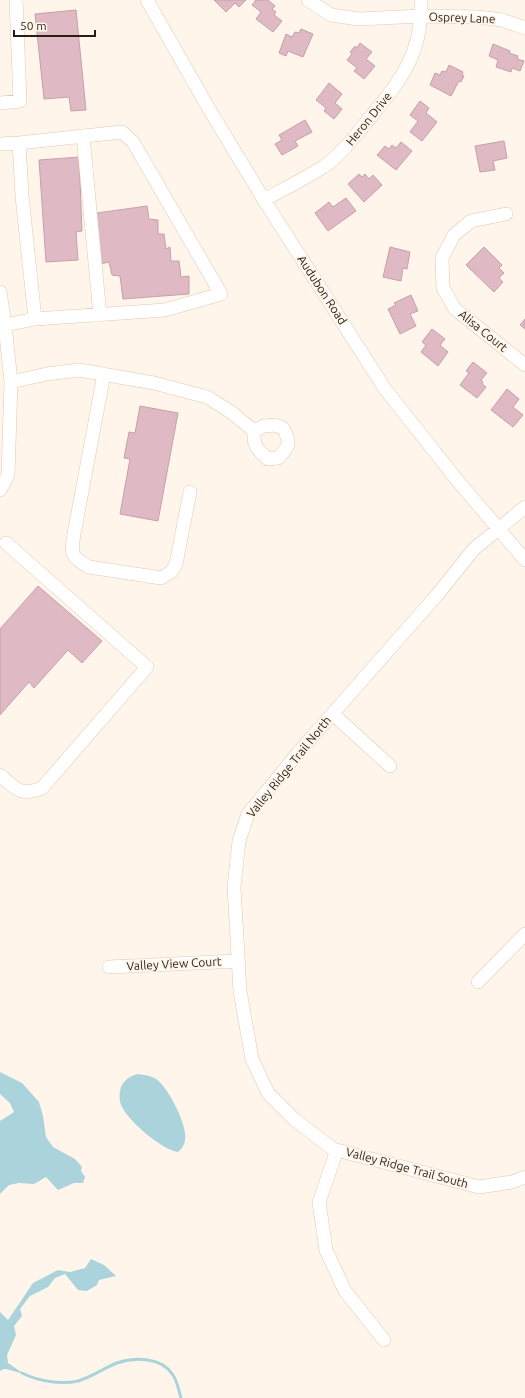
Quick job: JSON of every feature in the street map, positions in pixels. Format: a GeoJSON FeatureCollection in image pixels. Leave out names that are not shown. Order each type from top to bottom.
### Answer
{"type":"FeatureCollection","features":[{"type":"Feature","properties":{"kind":"street"},"geometry":{"type":"LineString","coordinates":[[0,103],[20,101],[16,0]]}},
{"type":"Feature","properties":{"kind":"street","name":"Audubon Road"},"geometry":{"type":"LineString","coordinates":[[147,0],[209,109],[264,200],[385,389],[457,480],[525,560]]}},
{"type":"Feature","properties":{"kind":"street","name":"Osprey Lane"},"geometry":{"type":"LineString","coordinates":[[308,0],[331,15],[359,19],[422,16],[478,17],[502,20],[525,28]]}},
{"type":"Feature","properties":{"kind":"street","name":"Heron Drive"},"geometry":{"type":"LineString","coordinates":[[264,200],[323,167],[355,136],[391,92],[405,72],[415,50],[422,16],[421,0]]}},
{"type":"Feature","properties":{"kind":"street"},"geometry":{"type":"LineString","coordinates":[[0,144],[19,144],[122,132],[133,142],[175,212],[221,294],[165,310],[35,319],[5,325]]}},
{"type":"Feature","properties":{"kind":"street"},"geometry":{"type":"LineString","coordinates":[[83,136],[100,315]]}},
{"type":"Feature","properties":{"kind":"street"},"geometry":{"type":"LineString","coordinates":[[19,144],[23,204],[35,319]]}},
{"type":"Feature","properties":{"kind":"street","name":"Alisa Court"},"geometry":{"type":"LineString","coordinates":[[506,214],[471,221],[454,235],[442,258],[443,288],[455,309],[525,365]]}},
{"type":"Feature","properties":{"kind":"street"},"geometry":{"type":"LineString","coordinates":[[0,292],[11,382],[8,475],[0,490]]}},
{"type":"Feature","properties":{"kind":"street"},"geometry":{"type":"LineString","coordinates":[[11,382],[47,374],[79,370],[154,383],[207,398],[231,412],[254,431]]}},
{"type":"Feature","properties":{"kind":"street"},"geometry":{"type":"LineString","coordinates":[[104,374],[74,534],[72,552],[74,556],[80,562],[89,567],[161,578],[171,572],[176,564],[190,492]]}},
{"type":"Feature","properties":{"kind":"street"},"geometry":{"type":"LineString","coordinates":[[499,530],[525,507]]}},
{"type":"Feature","properties":{"kind":"street","name":"Valley Ridge Trail North"},"geometry":{"type":"LineString","coordinates":[[337,1150],[295,1120],[268,1093],[252,1059],[240,991],[238,961],[234,887],[239,840],[248,814],[437,595],[474,549],[499,530]]}},
{"type":"Feature","properties":{"kind":"street"},"geometry":{"type":"LineString","coordinates":[[0,775],[14,787],[23,792],[32,792],[42,788],[147,667],[2,543]]}},
{"type":"Feature","properties":{"kind":"street"},"geometry":{"type":"LineString","coordinates":[[333,714],[390,766]]}},
{"type":"Feature","properties":{"kind":"street"},"geometry":{"type":"LineString","coordinates":[[478,982],[525,934]]}},
{"type":"Feature","properties":{"kind":"street","name":"Valley View Court"},"geometry":{"type":"LineString","coordinates":[[110,967],[238,961]]}},
{"type":"Feature","properties":{"kind":"street"},"geometry":{"type":"LineString","coordinates":[[337,1150],[319,1202],[326,1250],[345,1291],[384,1340]]}},
{"type":"Feature","properties":{"kind":"street","name":"Valley Ridge Trail South"},"geometry":{"type":"LineString","coordinates":[[337,1150],[478,1187],[512,1182],[525,1177]]}},
{"type":"Feature","properties":{"kind":"water"},"geometry":{"type":"Polygon","coordinates":[[[0,1072],[22,1083],[39,1102],[46,1137],[53,1147],[75,1159],[82,1167],[81,1171],[85,1177],[83,1183],[74,1183],[58,1190],[46,1177],[34,1184],[19,1183],[9,1185],[0,1194],[0,1121],[14,1112],[10,1103],[0,1094],[0,1072]]]}},
{"type":"Feature","properties":{"kind":"water"},"geometry":{"type":"Polygon","coordinates":[[[138,1074],[147,1075],[161,1083],[176,1106],[185,1133],[184,1145],[178,1152],[163,1146],[137,1126],[121,1105],[121,1087],[128,1078],[138,1074]]]}},
{"type":"Feature","properties":{"kind":"water"},"geometry":{"type":"Polygon","coordinates":[[[91,1259],[104,1265],[116,1276],[99,1280],[97,1285],[87,1291],[78,1290],[65,1274],[55,1278],[48,1287],[30,1296],[20,1309],[22,1316],[14,1326],[16,1335],[7,1355],[8,1363],[24,1374],[6,1369],[0,1371],[0,1312],[8,1320],[33,1283],[58,1270],[70,1272],[85,1268],[91,1259]]]}},
{"type":"Feature","properties":{"kind":"building"},"geometry":{"type":"Polygon","coordinates":[[[214,0],[246,0],[239,7],[235,3],[226,12],[214,0]]]}},
{"type":"Feature","properties":{"kind":"building"},"geometry":{"type":"Polygon","coordinates":[[[256,0],[268,0],[275,6],[272,9],[276,12],[274,15],[282,21],[273,32],[256,19],[261,12],[252,5],[256,0]]]}},
{"type":"Feature","properties":{"kind":"building"},"geometry":{"type":"Polygon","coordinates":[[[76,10],[86,110],[71,111],[69,97],[44,99],[35,14],[76,10]]]}},
{"type":"Feature","properties":{"kind":"building"},"geometry":{"type":"Polygon","coordinates":[[[301,29],[313,34],[303,57],[288,51],[286,56],[279,53],[286,34],[292,37],[295,32],[299,33],[301,29]]]}},
{"type":"Feature","properties":{"kind":"building"},"geometry":{"type":"Polygon","coordinates":[[[360,43],[372,52],[366,59],[375,66],[364,79],[354,71],[357,68],[347,60],[352,54],[350,52],[355,46],[357,48],[360,43]]]}},
{"type":"Feature","properties":{"kind":"building"},"geometry":{"type":"Polygon","coordinates":[[[493,44],[510,51],[509,53],[518,56],[517,59],[524,61],[520,71],[512,68],[511,72],[496,67],[498,60],[489,56],[493,44]]]}},
{"type":"Feature","properties":{"kind":"building"},"geometry":{"type":"Polygon","coordinates":[[[449,65],[463,72],[462,75],[464,76],[461,82],[459,81],[451,96],[430,85],[435,73],[440,75],[442,71],[446,72],[449,65]]]}},
{"type":"Feature","properties":{"kind":"building"},"geometry":{"type":"Polygon","coordinates":[[[329,83],[342,94],[335,103],[342,109],[334,119],[324,111],[326,108],[316,100],[329,83]]]}},
{"type":"Feature","properties":{"kind":"building"},"geometry":{"type":"Polygon","coordinates":[[[420,101],[429,108],[426,113],[437,122],[422,141],[410,132],[418,121],[410,115],[420,101]]]}},
{"type":"Feature","properties":{"kind":"building"},"geometry":{"type":"Polygon","coordinates":[[[305,120],[312,132],[295,141],[298,146],[282,155],[275,144],[282,140],[279,135],[305,120]]]}},
{"type":"Feature","properties":{"kind":"building"},"geometry":{"type":"Polygon","coordinates":[[[504,141],[507,158],[493,161],[495,170],[480,172],[475,146],[504,141]]]}},
{"type":"Feature","properties":{"kind":"building"},"geometry":{"type":"Polygon","coordinates":[[[401,142],[412,151],[396,170],[377,155],[385,146],[389,149],[392,145],[396,148],[401,142]]]}},
{"type":"Feature","properties":{"kind":"building"},"geometry":{"type":"Polygon","coordinates":[[[79,157],[82,231],[76,232],[78,260],[46,262],[39,160],[79,157]]]}},
{"type":"Feature","properties":{"kind":"building"},"geometry":{"type":"Polygon","coordinates":[[[359,174],[362,177],[365,174],[369,179],[373,175],[382,185],[364,202],[348,184],[359,174]]]}},
{"type":"Feature","properties":{"kind":"building"},"geometry":{"type":"Polygon","coordinates":[[[346,198],[356,211],[328,231],[315,213],[329,202],[333,207],[346,198]]]}},
{"type":"Feature","properties":{"kind":"building"},"geometry":{"type":"Polygon","coordinates":[[[147,206],[149,219],[158,220],[158,234],[164,234],[166,249],[170,247],[171,261],[179,261],[181,277],[189,276],[189,294],[123,299],[120,276],[112,275],[109,262],[100,264],[97,213],[147,206]]]}},
{"type":"Feature","properties":{"kind":"building"},"geometry":{"type":"Polygon","coordinates":[[[390,247],[410,252],[407,269],[403,268],[401,281],[383,277],[390,247]]]}},
{"type":"Feature","properties":{"kind":"building"},"geometry":{"type":"Polygon","coordinates":[[[484,247],[502,265],[499,268],[504,273],[499,278],[503,282],[494,292],[466,265],[484,247]]]}},
{"type":"Feature","properties":{"kind":"building"},"geometry":{"type":"Polygon","coordinates":[[[411,295],[418,311],[410,314],[416,326],[400,334],[388,309],[396,305],[394,303],[411,295]]]}},
{"type":"Feature","properties":{"kind":"building"},"geometry":{"type":"Polygon","coordinates":[[[525,319],[525,329],[520,325],[525,319]]]}},
{"type":"Feature","properties":{"kind":"building"},"geometry":{"type":"Polygon","coordinates":[[[432,329],[445,339],[440,345],[448,352],[438,366],[421,352],[426,345],[422,342],[432,329]]]}},
{"type":"Feature","properties":{"kind":"building"},"geometry":{"type":"Polygon","coordinates":[[[473,362],[487,373],[481,380],[483,382],[482,384],[486,387],[477,398],[460,385],[469,373],[466,371],[473,362]]]}},
{"type":"Feature","properties":{"kind":"building"},"geometry":{"type":"Polygon","coordinates":[[[507,389],[519,399],[513,407],[523,415],[513,427],[491,410],[507,389]]]}},
{"type":"Feature","properties":{"kind":"building"},"geometry":{"type":"Polygon","coordinates":[[[140,406],[178,413],[158,521],[120,514],[130,459],[124,458],[129,432],[135,433],[140,406]]]}},
{"type":"Feature","properties":{"kind":"building"},"geometry":{"type":"Polygon","coordinates":[[[38,586],[102,641],[82,663],[68,650],[34,688],[29,682],[0,715],[0,629],[38,586]]]}},
{"type":"Feature","properties":{"kind":"waterway"},"geometry":{"type":"LineString","coordinates":[[22,1373],[50,1382],[64,1383],[78,1381],[107,1367],[124,1361],[140,1359],[148,1360],[168,1369],[176,1380],[181,1398]]}}]}
